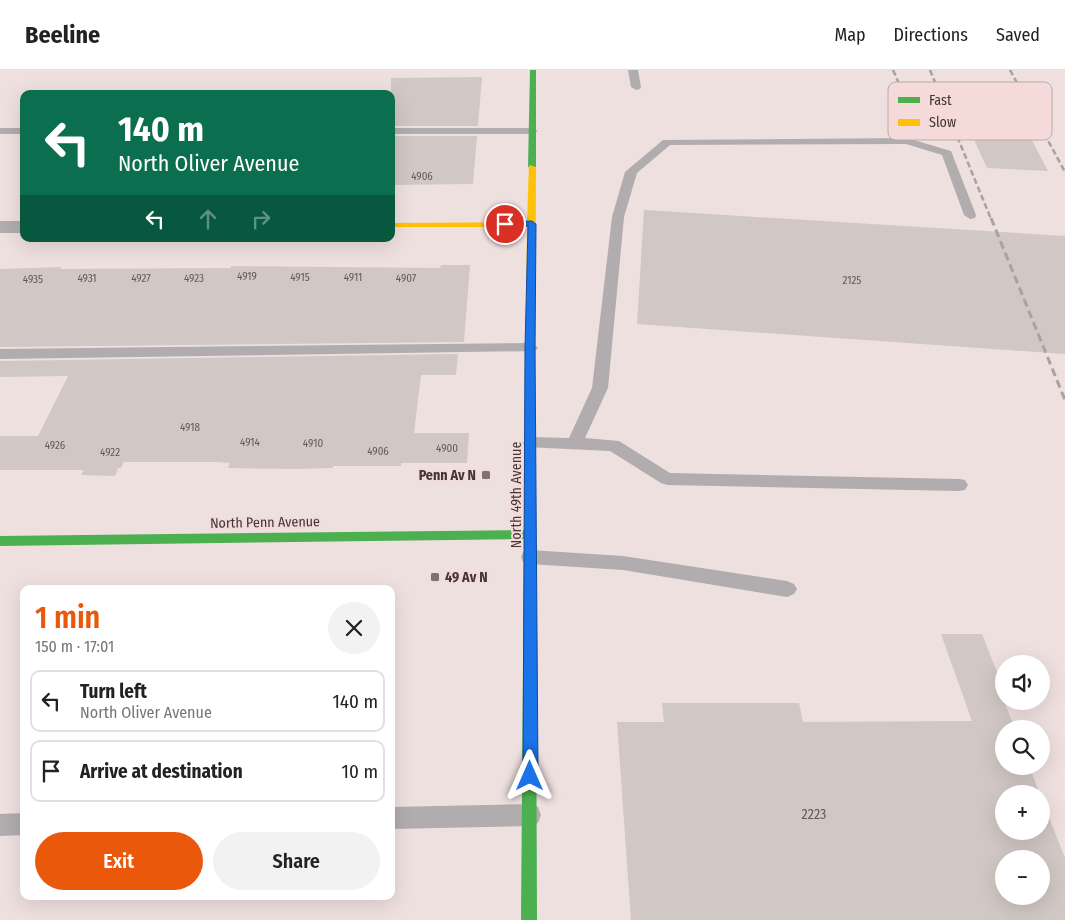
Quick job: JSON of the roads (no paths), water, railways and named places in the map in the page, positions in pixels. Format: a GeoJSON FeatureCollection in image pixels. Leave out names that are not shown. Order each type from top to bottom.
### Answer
{"type":"FeatureCollection","features":[{"type":"Feature","properties":{"kind":"street","name":"North 49th Avenue"},"geometry":{"type":"LineString","coordinates":[[529,920],[530,348],[533,70]]}},
{"type":"Feature","properties":{"kind":"street"},"geometry":{"type":"LineString","coordinates":[[395,225],[532,224]]}},
{"type":"Feature","properties":{"kind":"street"},"geometry":{"type":"LineString","coordinates":[[0,227],[20,227]]}},
{"type":"Feature","properties":{"kind":"street","name":"North Penn Avenue"},"geometry":{"type":"LineString","coordinates":[[0,541],[531,534]]}},
{"type":"Feature","properties":{"kind":"lane"},"geometry":{"type":"LineString","coordinates":[[633,70],[636,87]]}},
{"type":"Feature","properties":{"kind":"lane"},"geometry":{"type":"LineString","coordinates":[[0,131],[20,131]]}},
{"type":"Feature","properties":{"kind":"lane"},"geometry":{"type":"LineString","coordinates":[[395,131],[532,131]]}},
{"type":"Feature","properties":{"kind":"lane"},"geometry":{"type":"LineString","coordinates":[[574,444],[600,388],[618,217],[631,172],[667,142],[907,141],[947,153],[970,215]]}},
{"type":"Feature","properties":{"kind":"lane"},"geometry":{"type":"LineString","coordinates":[[0,354],[530,348]]}},
{"type":"Feature","properties":{"kind":"lane"},"geometry":{"type":"LineString","coordinates":[[531,443],[613,445],[667,479],[959,485]]}},
{"type":"Feature","properties":{"kind":"lane"},"geometry":{"type":"LineString","coordinates":[[530,556],[623,563],[787,589]]}},
{"type":"Feature","properties":{"kind":"lane"},"geometry":{"type":"LineString","coordinates":[[395,818],[530,815]]}},
{"type":"Feature","properties":{"kind":"lane"},"geometry":{"type":"LineString","coordinates":[[0,825],[20,824]]}},
{"type":"Feature","properties":{"kind":"railway"},"geometry":{"type":"LineString","coordinates":[[893,70],[898,82]]}},
{"type":"Feature","properties":{"kind":"railway"},"geometry":{"type":"LineString","coordinates":[[930,70],[935,82]]}},
{"type":"Feature","properties":{"kind":"railway"},"geometry":{"type":"LineString","coordinates":[[1010,70],[1016,82]]}},
{"type":"Feature","properties":{"kind":"railway"},"geometry":{"type":"LineString","coordinates":[[959,140],[991,219]]}},
{"type":"Feature","properties":{"kind":"railway"},"geometry":{"type":"LineString","coordinates":[[1048,140],[1065,172]]}},
{"type":"Feature","properties":{"kind":"railway"},"geometry":{"type":"LineString","coordinates":[[991,218],[1065,400]]}},
{"type":"Feature","properties":{"kind":"place","name":"Penn Av N"},"geometry":{"type":"Point","coordinates":[486,475]}},
{"type":"Feature","properties":{"kind":"place","name":"49 Av N"},"geometry":{"type":"Point","coordinates":[435,577]}}]}
